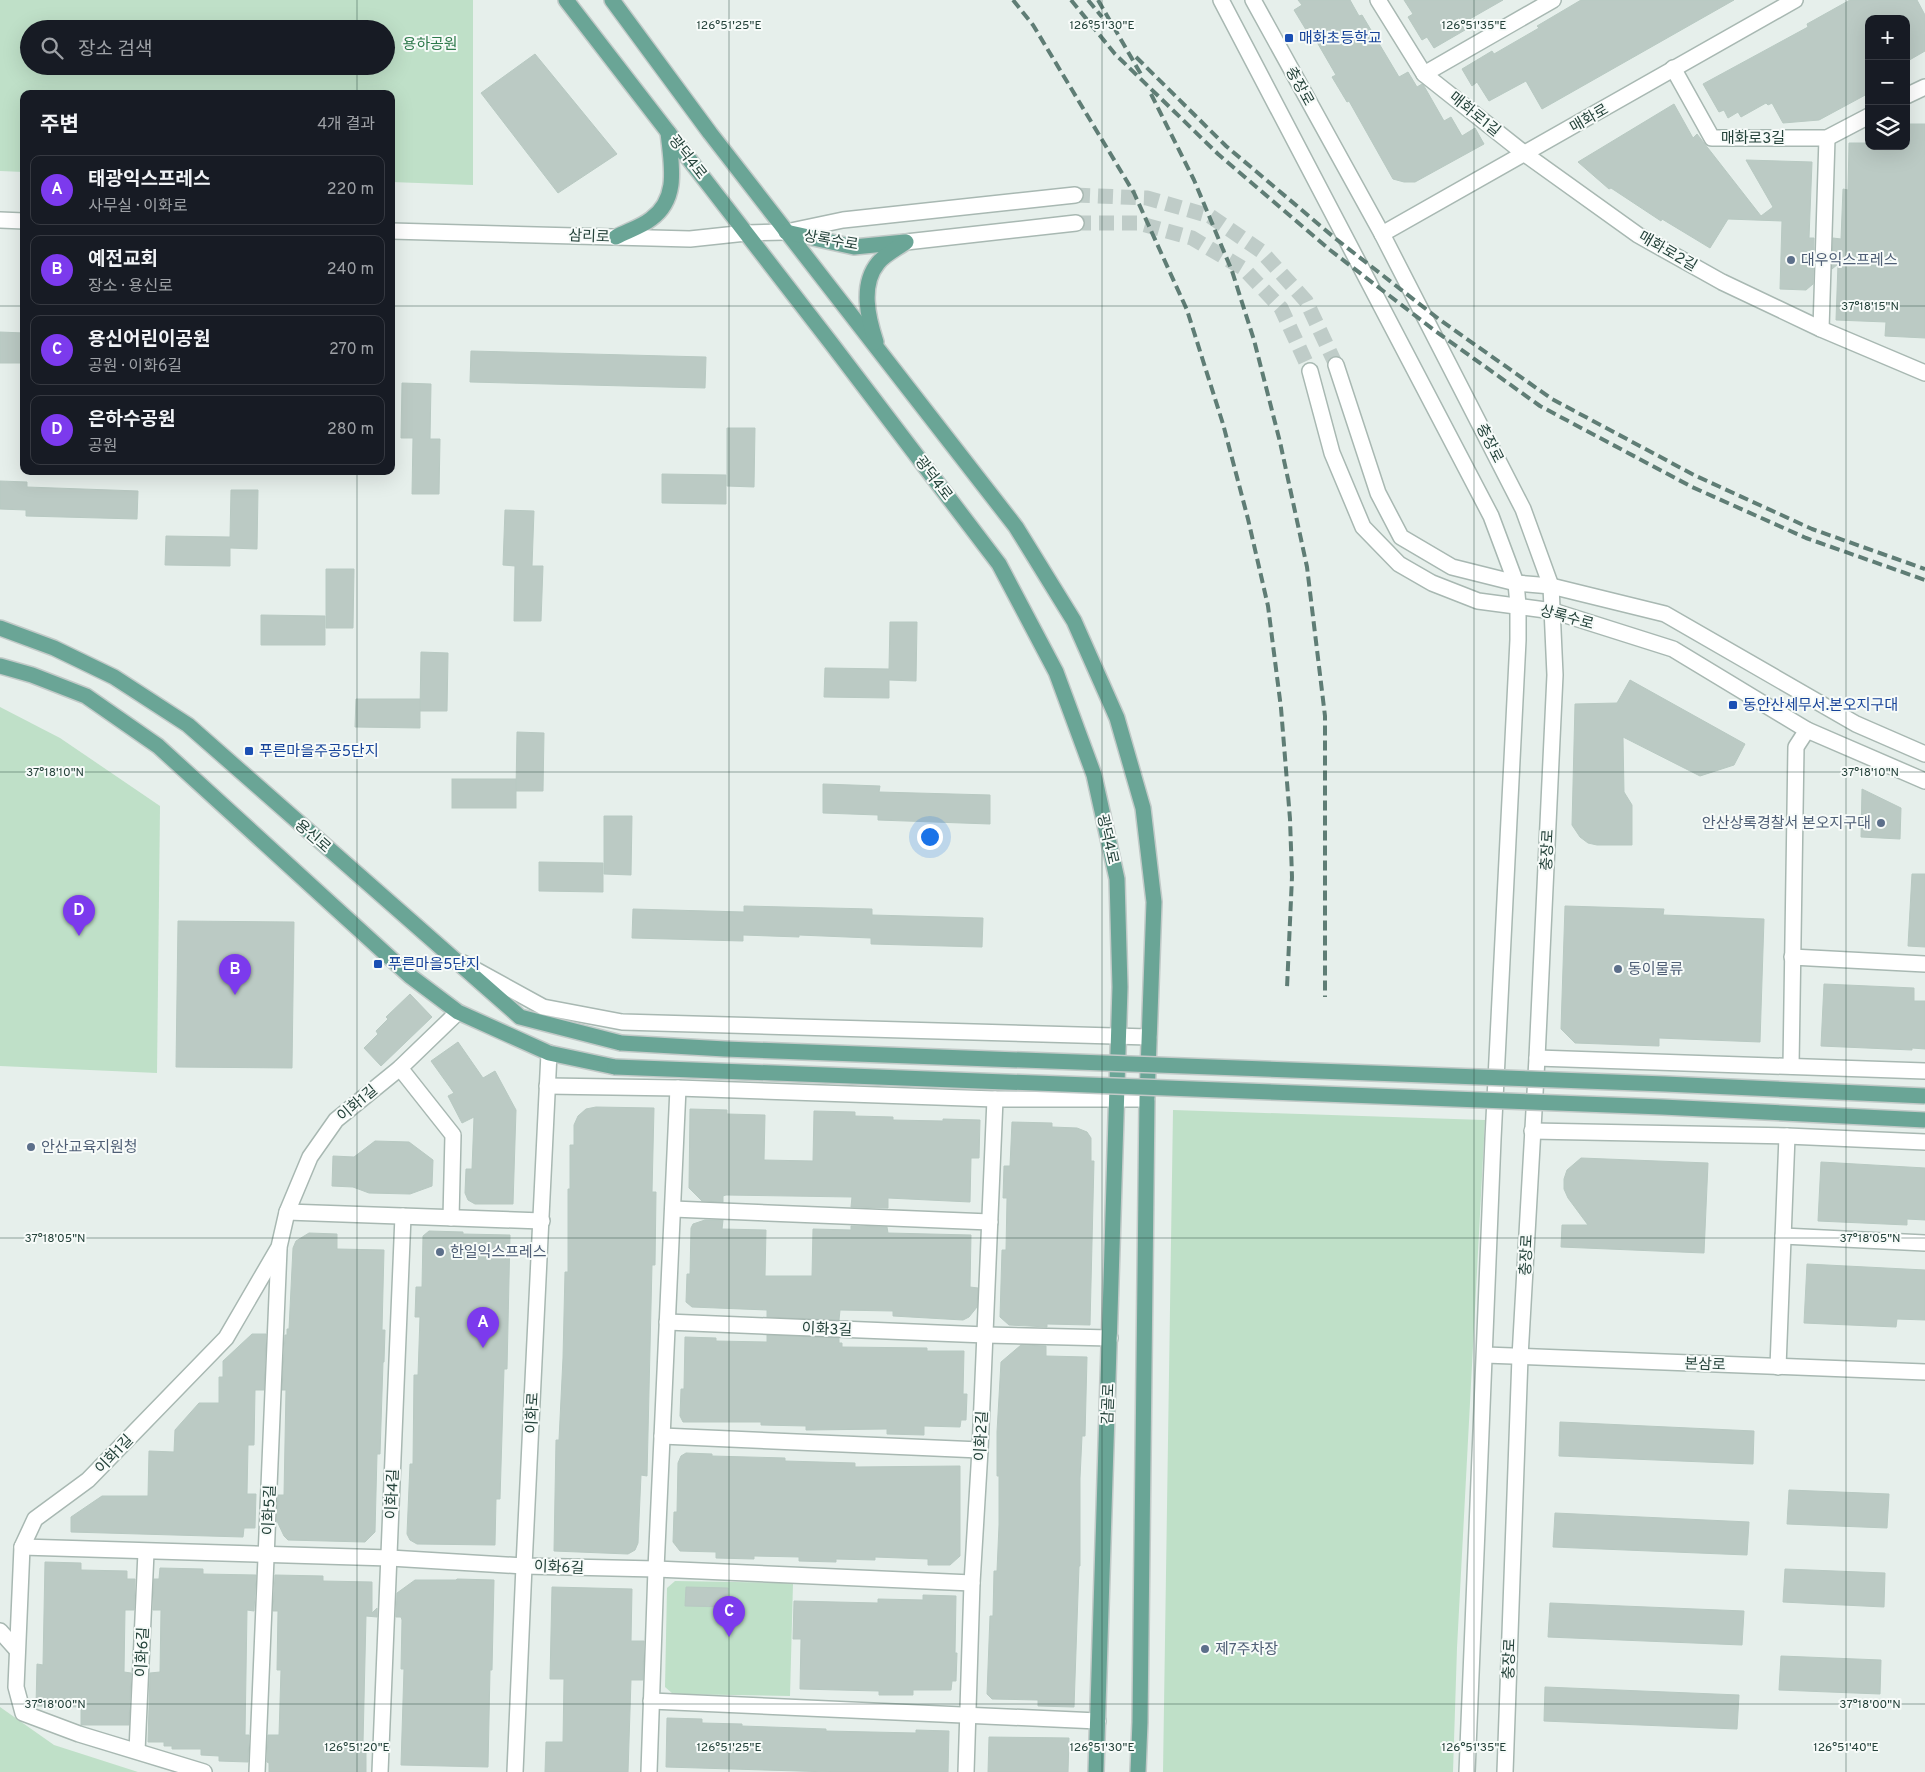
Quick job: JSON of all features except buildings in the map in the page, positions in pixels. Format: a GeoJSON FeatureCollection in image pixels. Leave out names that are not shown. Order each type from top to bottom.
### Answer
{"type":"FeatureCollection","features":[{"type":"Feature","properties":{"kind":"main road","name":"광덕4로"},"geometry":{"type":"LineString","coordinates":[[566,0],[668,130],[999,564],[1056,672],[1094,776],[1117,879],[1120,988],[1117,1037]]}},
{"type":"Feature","properties":{"kind":"main road","name":"광덕4로"},"geometry":{"type":"LineString","coordinates":[[612,0],[786,232],[1016,526],[1074,621],[1117,718],[1143,808],[1154,902],[1149,1037]]}},
{"type":"Feature","properties":{"kind":"main road"},"geometry":{"type":"LineString","coordinates":[[616,237],[651,219],[668,200],[673,177],[668,130]]}},
{"type":"Feature","properties":{"kind":"main road","name":"상록수로"},"geometry":{"type":"LineString","coordinates":[[786,232],[854,247],[906,242]]}},
{"type":"Feature","properties":{"kind":"main road"},"geometry":{"type":"LineString","coordinates":[[880,353],[868,318],[868,281],[878,262],[906,242]]}},
{"type":"Feature","properties":{"kind":"main road","name":"용신로"},"geometry":{"type":"LineString","coordinates":[[0,628],[54,648],[114,677],[188,726],[520,1017],[621,1043],[724,1049],[1665,1084],[1925,1096]]}},
{"type":"Feature","properties":{"kind":"main road"},"geometry":{"type":"LineString","coordinates":[[0,666],[32,675],[86,696],[158,746],[410,976],[458,1012],[549,1053],[615,1067],[1632,1105],[1925,1120]]}},
{"type":"Feature","properties":{"kind":"main road","name":"감골로"},"geometry":{"type":"LineString","coordinates":[[1096,1772],[1110,1338],[1117,1037]]}},
{"type":"Feature","properties":{"kind":"main road"},"geometry":{"type":"LineString","coordinates":[[1138,1772],[1149,1037]]}},
{"type":"Feature","properties":{"kind":"street","name":"충장로"},"geometry":{"type":"LineString","coordinates":[[1221,0],[1491,516],[1516,582],[1518,640],[1493,1139],[1467,1772]]}},
{"type":"Feature","properties":{"kind":"street","name":"충장로"},"geometry":{"type":"LineString","coordinates":[[1253,0],[1382,234],[1523,509],[1550,586],[1553,611],[1555,676],[1537,1058],[1520,1356],[1505,1772]]}},
{"type":"Feature","properties":{"kind":"street","name":"매화로1길"},"geometry":{"type":"LineString","coordinates":[[1378,0],[1424,74],[1525,154]]}},
{"type":"Feature","properties":{"kind":"street"},"geometry":{"type":"LineString","coordinates":[[1424,74],[1553,0]]}},
{"type":"Feature","properties":{"kind":"street","name":"매화로"},"geometry":{"type":"LineString","coordinates":[[1382,234],[1795,0]]}},
{"type":"Feature","properties":{"kind":"street","name":"매화로3길"},"geometry":{"type":"LineString","coordinates":[[1673,68],[1712,138],[1827,138],[1865,118]]}},
{"type":"Feature","properties":{"kind":"street"},"geometry":{"type":"LineString","coordinates":[[1910,94],[1925,86]]}},
{"type":"Feature","properties":{"kind":"street"},"geometry":{"type":"LineString","coordinates":[[1821,329],[1827,138]]}},
{"type":"Feature","properties":{"kind":"street","name":"매화로2길"},"geometry":{"type":"LineString","coordinates":[[1525,154],[1638,235],[1722,282],[1821,329],[1925,372]]}},
{"type":"Feature","properties":{"kind":"street","name":"상록수로"},"geometry":{"type":"LineString","coordinates":[[786,232],[843,220],[1075,195]]}},
{"type":"Feature","properties":{"kind":"street"},"geometry":{"type":"LineString","coordinates":[[0,220],[20,221]]}},
{"type":"Feature","properties":{"kind":"street","name":"상록수로"},"geometry":{"type":"LineString","coordinates":[[906,242],[1076,223]]}},
{"type":"Feature","properties":{"kind":"street","name":"삼리로"},"geometry":{"type":"LineString","coordinates":[[395,231],[690,239],[746,233],[786,232]]}},
{"type":"Feature","properties":{"kind":"street","name":"상록수로"},"geometry":{"type":"LineString","coordinates":[[1336,365],[1378,493],[1402,537],[1452,567],[1516,582],[1550,586],[1665,614],[1856,724],[1925,754]]}},
{"type":"Feature","properties":{"kind":"street","name":"상록수로"},"geometry":{"type":"LineString","coordinates":[[1310,370],[1332,453],[1363,527],[1399,564],[1432,583],[1478,601],[1553,611],[1673,649],[1807,730],[1925,781]]}},
{"type":"Feature","properties":{"kind":"street"},"geometry":{"type":"LineString","coordinates":[[1791,1066],[1796,747],[1807,730]]}},
{"type":"Feature","properties":{"kind":"street"},"geometry":{"type":"LineString","coordinates":[[449,956],[543,1007],[622,1022],[1149,1037]]}},
{"type":"Feature","properties":{"kind":"street"},"geometry":{"type":"LineString","coordinates":[[1792,957],[1925,964]]}},
{"type":"Feature","properties":{"kind":"street","name":"이화1길"},"geometry":{"type":"LineString","coordinates":[[204,1772],[79,1734],[24,1713],[16,1687],[22,1547],[35,1519],[88,1480],[226,1338],[279,1248],[287,1212],[310,1157],[336,1120],[400,1068],[458,1012]]}},
{"type":"Feature","properties":{"kind":"street","name":"이화로"},"geometry":{"type":"LineString","coordinates":[[515,1772],[549,1053]]}},
{"type":"Feature","properties":{"kind":"street"},"geometry":{"type":"LineString","coordinates":[[1537,1058],[1925,1071]]}},
{"type":"Feature","properties":{"kind":"street"},"geometry":{"type":"LineString","coordinates":[[400,1068],[452,1135],[452,1218]]}},
{"type":"Feature","properties":{"kind":"street"},"geometry":{"type":"LineString","coordinates":[[547,1086],[678,1088],[995,1099],[1147,1099]]}},
{"type":"Feature","properties":{"kind":"street"},"geometry":{"type":"LineString","coordinates":[[649,1772],[656,1569],[678,1088]]}},
{"type":"Feature","properties":{"kind":"street","name":"이화2길"},"geometry":{"type":"LineString","coordinates":[[966,1772],[972,1583],[986,1335],[995,1099]]}},
{"type":"Feature","properties":{"kind":"street"},"geometry":{"type":"LineString","coordinates":[[1532,1131],[1787,1136],[1925,1142]]}},
{"type":"Feature","properties":{"kind":"street"},"geometry":{"type":"LineString","coordinates":[[1778,1367],[1787,1136]]}},
{"type":"Feature","properties":{"kind":"street"},"geometry":{"type":"LineString","coordinates":[[673,1209],[990,1222]]}},
{"type":"Feature","properties":{"kind":"street"},"geometry":{"type":"LineString","coordinates":[[287,1212],[542,1221]]}},
{"type":"Feature","properties":{"kind":"street","name":"이화4길"},"geometry":{"type":"LineString","coordinates":[[380,1772],[403,1216]]}},
{"type":"Feature","properties":{"kind":"street"},"geometry":{"type":"LineString","coordinates":[[1783,1236],[1925,1243]]}},
{"type":"Feature","properties":{"kind":"street","name":"이화5길"},"geometry":{"type":"LineString","coordinates":[[257,1772],[279,1248]]}},
{"type":"Feature","properties":{"kind":"street","name":"이화3길"},"geometry":{"type":"LineString","coordinates":[[667,1322],[1110,1338]]}},
{"type":"Feature","properties":{"kind":"street","name":"본삼로"},"geometry":{"type":"LineString","coordinates":[[1485,1355],[1925,1372]]}},
{"type":"Feature","properties":{"kind":"street"},"geometry":{"type":"LineString","coordinates":[[662,1436],[980,1450]]}},
{"type":"Feature","properties":{"kind":"street","name":"이화6길"},"geometry":{"type":"LineString","coordinates":[[22,1547],[267,1556],[390,1558],[524,1566],[656,1569],[972,1583]]}},
{"type":"Feature","properties":{"kind":"street","name":"이화6길"},"geometry":{"type":"LineString","coordinates":[[137,1751],[146,1552]]}},
{"type":"Feature","properties":{"kind":"street"},"geometry":{"type":"LineString","coordinates":[[0,1631],[17,1650]]}},
{"type":"Feature","properties":{"kind":"street"},"geometry":{"type":"LineString","coordinates":[[651,1701],[1098,1721]]}},
{"type":"Feature","properties":{"kind":"green space","name":"용하공원"},"geometry":{"type":"Polygon","coordinates":[[[0,0],[473,0],[473,185],[395,182],[395,90],[20,90],[20,172],[0,171],[0,0]]]}},
{"type":"Feature","properties":{"kind":"green space"},"geometry":{"type":"Polygon","coordinates":[[[0,707],[60,738],[160,806],[157,1073],[0,1066],[0,707]]]}},
{"type":"Feature","properties":{"kind":"green space"},"geometry":{"type":"Polygon","coordinates":[[[1173,1110],[1485,1120],[1457,1648],[1453,1772],[1163,1772],[1173,1110]]]}},
{"type":"Feature","properties":{"kind":"green space"},"geometry":{"type":"Polygon","coordinates":[[[675,1581],[793,1583],[790,1696],[673,1694],[665,1687],[667,1588],[675,1581]]]}},
{"type":"Feature","properties":{"kind":"green space"},"geometry":{"type":"Polygon","coordinates":[[[0,1707],[54,1745],[138,1772],[0,1772],[0,1707]]]}},
{"type":"Feature","properties":{"kind":"tunnel"},"geometry":{"type":"LineString","coordinates":[[1075,195],[1147,198],[1210,216],[1261,251],[1306,301],[1336,365]]}},
{"type":"Feature","properties":{"kind":"tunnel"},"geometry":{"type":"LineString","coordinates":[[1076,223],[1138,223],[1192,238],[1244,269],[1281,308],[1310,371]]}},
{"type":"Feature","properties":{"kind":"railway"},"geometry":{"type":"LineString","coordinates":[[1013,0],[1033,25],[1134,193],[1187,310],[1223,424],[1268,606],[1281,708],[1290,819],[1292,877],[1287,988]]}},
{"type":"Feature","properties":{"kind":"railway"},"geometry":{"type":"LineString","coordinates":[[1071,0],[1115,54],[1218,154],[1330,250],[1434,330],[1540,406],[1692,487],[1806,538],[1925,580]]}},
{"type":"Feature","properties":{"kind":"railway"},"geometry":{"type":"LineString","coordinates":[[1088,0],[1102,17]]}},
{"type":"Feature","properties":{"kind":"railway"},"geometry":{"type":"LineString","coordinates":[[1098,0],[1142,76]]}},
{"type":"Feature","properties":{"kind":"railway"},"geometry":{"type":"LineString","coordinates":[[1136,57],[1226,146],[1336,239],[1440,320],[1552,399],[1694,475],[1812,529],[1925,569]]}},
{"type":"Feature","properties":{"kind":"railway"},"geometry":{"type":"LineString","coordinates":[[1151,94],[1194,180],[1232,271],[1254,340],[1280,442],[1307,567],[1325,716],[1325,997]]}},
{"type":"Feature","properties":{"kind":"place","name":"매화초등학교"},"geometry":{"type":"Point","coordinates":[1289,38]}},
{"type":"Feature","properties":{"kind":"place","name":"대우익스프레스"},"geometry":{"type":"Point","coordinates":[1791,260]}},
{"type":"Feature","properties":{"kind":"place","name":"동안산세무서.본오지구대"},"geometry":{"type":"Point","coordinates":[1733,705]}},
{"type":"Feature","properties":{"kind":"place","name":"푸른마을주공5단지"},"geometry":{"type":"Point","coordinates":[249,751]}},
{"type":"Feature","properties":{"kind":"place","name":"안산상록경찰서 본오지구대"},"geometry":{"type":"Point","coordinates":[1881,823]}},
{"type":"Feature","properties":{"kind":"place","name":"은하수공원"},"geometry":{"type":"Point","coordinates":[79,936]}},
{"type":"Feature","properties":{"kind":"place","name":"푸른마을5단지"},"geometry":{"type":"Point","coordinates":[378,964]}},
{"type":"Feature","properties":{"kind":"place","name":"동이물류"},"geometry":{"type":"Point","coordinates":[1618,969]}},
{"type":"Feature","properties":{"kind":"place","name":"예전교회"},"geometry":{"type":"Point","coordinates":[235,995]}},
{"type":"Feature","properties":{"kind":"place","name":"안산교육지원청"},"geometry":{"type":"Point","coordinates":[31,1147]}},
{"type":"Feature","properties":{"kind":"place","name":"한일익스프레스"},"geometry":{"type":"Point","coordinates":[440,1252]}},
{"type":"Feature","properties":{"kind":"place","name":"태광익스프레스"},"geometry":{"type":"Point","coordinates":[483,1348]}},
{"type":"Feature","properties":{"kind":"place","name":"용신어린이공원"},"geometry":{"type":"Point","coordinates":[729,1637]}},
{"type":"Feature","properties":{"kind":"place","name":"제7주차장"},"geometry":{"type":"Point","coordinates":[1205,1649]}}]}
